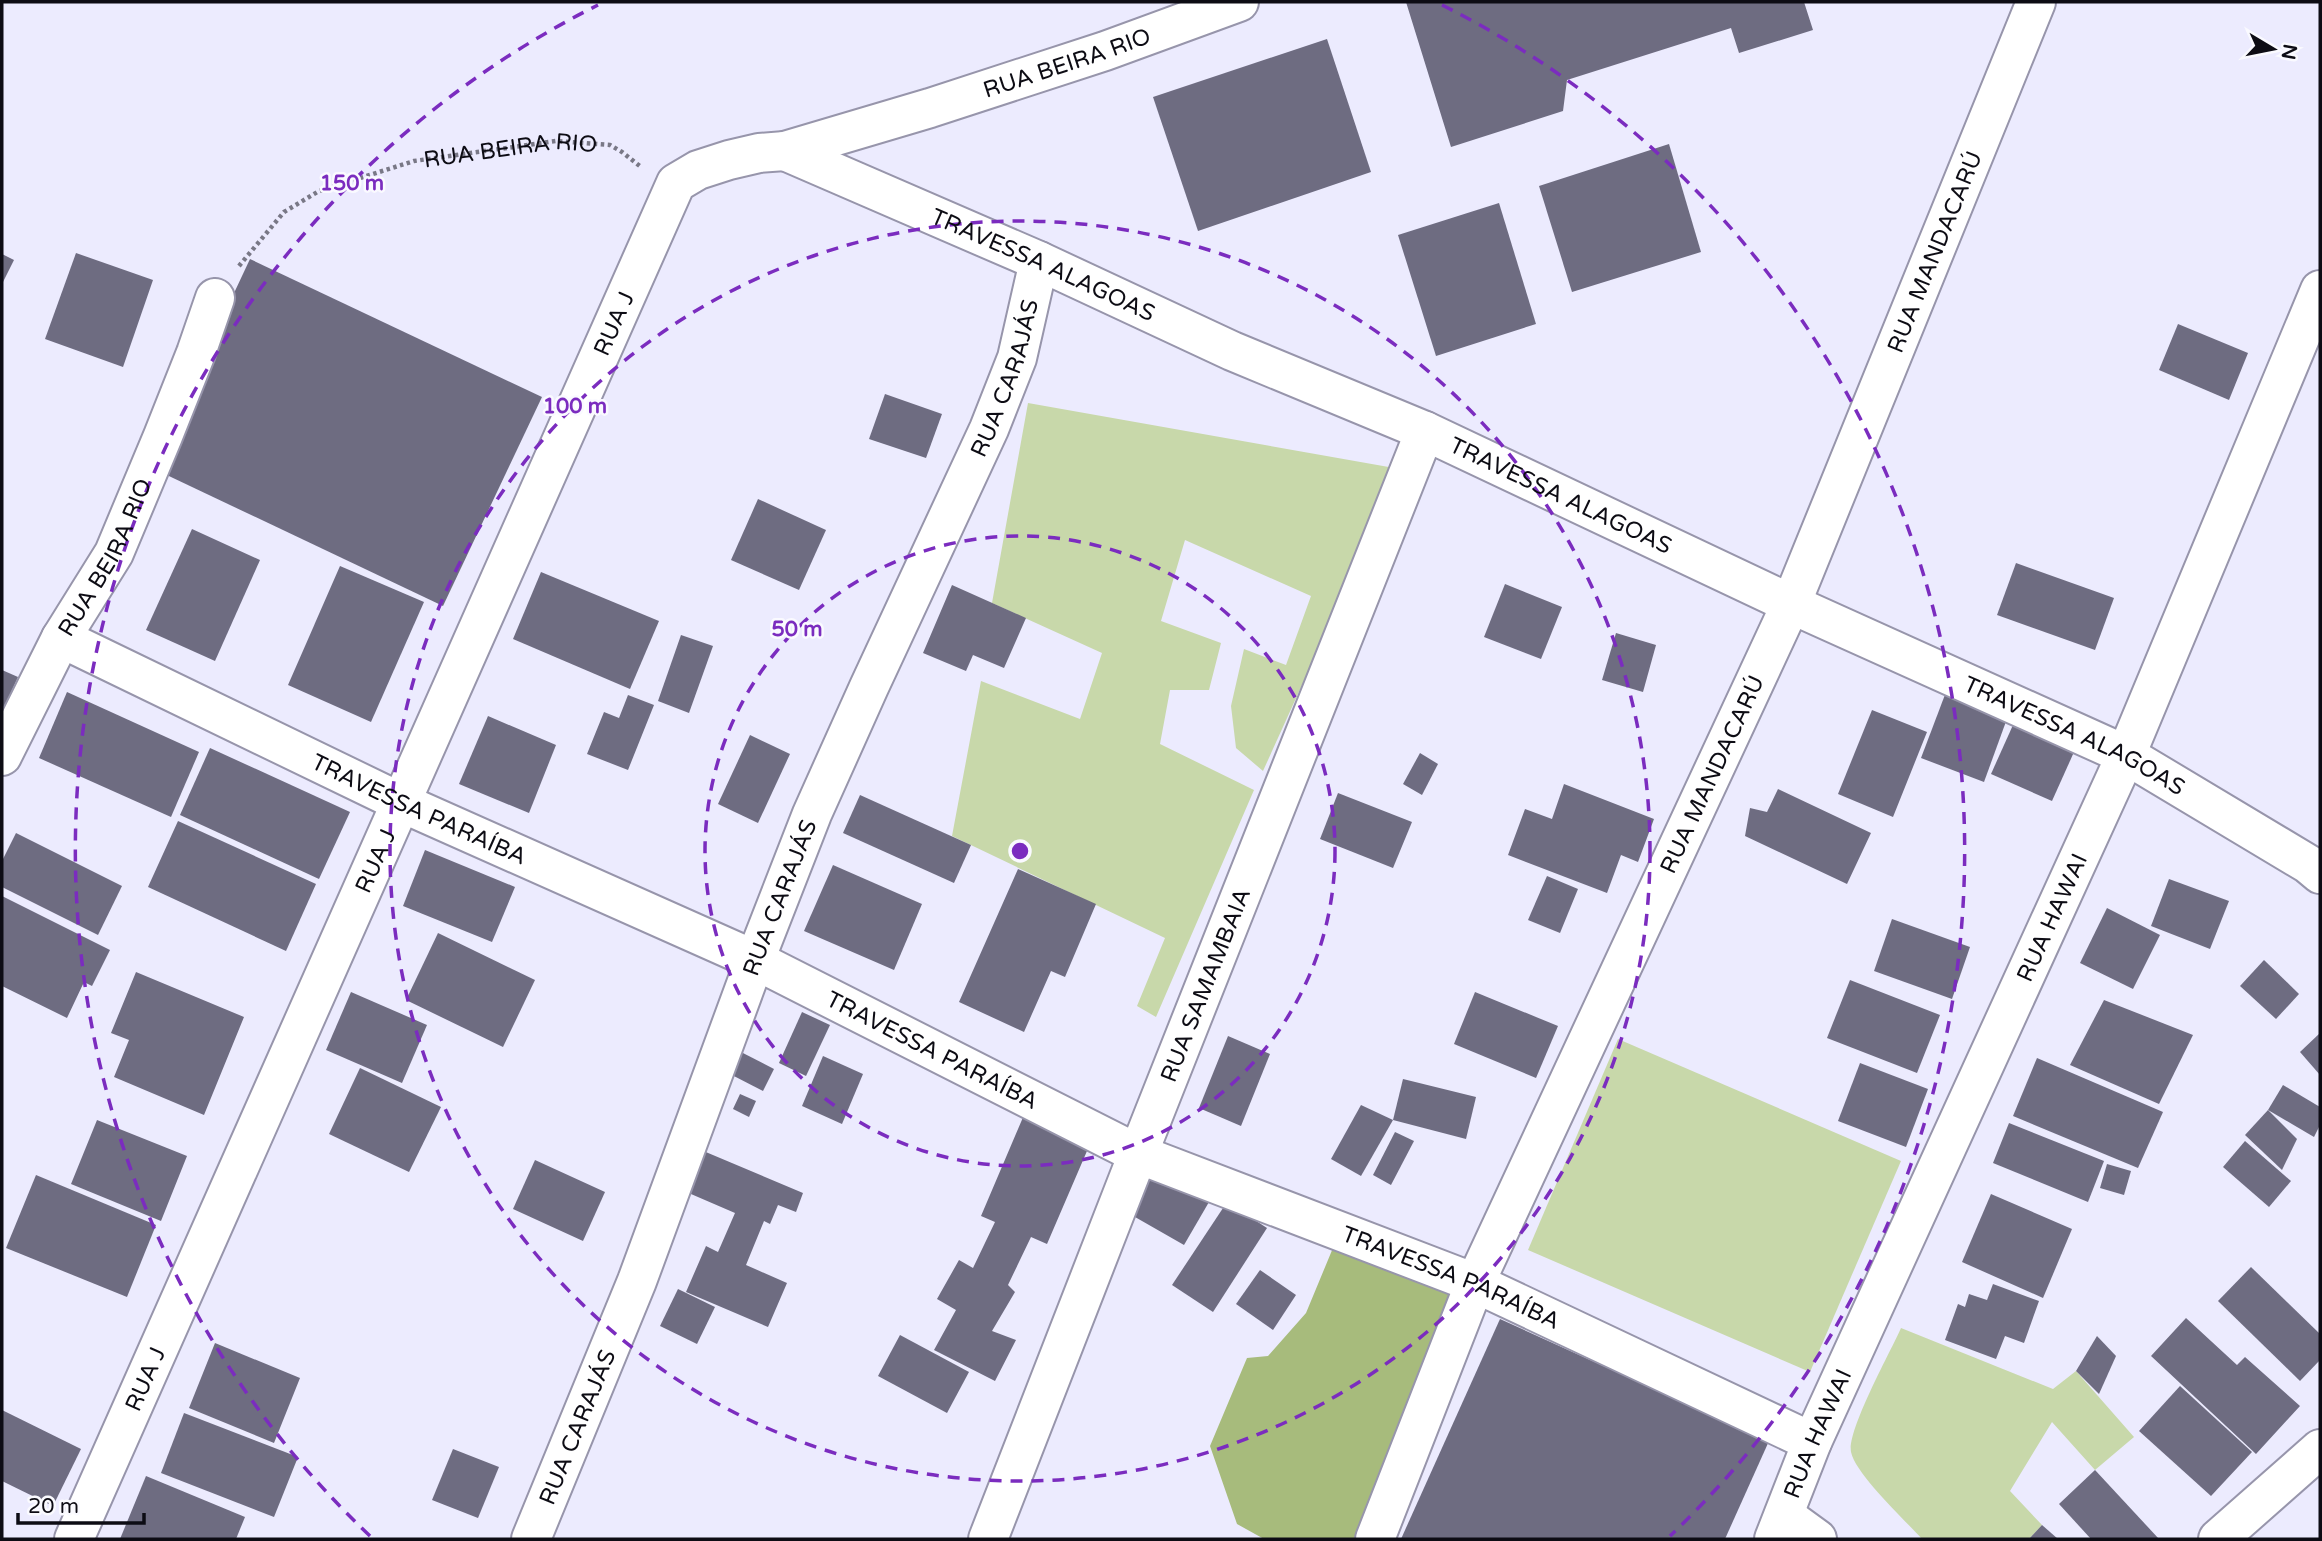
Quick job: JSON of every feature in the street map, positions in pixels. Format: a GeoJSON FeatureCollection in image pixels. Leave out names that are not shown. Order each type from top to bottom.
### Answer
{"type":"FeatureCollection","features":[{"type":"Feature","properties":{"kind":"street","name":"RUA BEIRA RIO"},"geometry":{"type":"LineString","coordinates":[[676,183],[698,170],[729,160],[759,153],[785,151],[930,108],[1093,55],[1238,2]]}},
{"type":"Feature","properties":{"kind":"street","name":"RUA MANDACARÚ"},"geometry":{"type":"LineString","coordinates":[[1375,1539],[1475,1283],[1791,604],[2036,2]]}},
{"type":"Feature","properties":{"kind":"street","name":"TRAVESSA ALAGOAS"},"geometry":{"type":"LineString","coordinates":[[785,151],[1039,261],[1231,351],[1425,430],[1791,604],[2126,755],[2308,864],[2320,874]]}},
{"type":"Feature","properties":{"kind":"street","name":"RUA J"},"geometry":{"type":"LineString","coordinates":[[74,1539],[676,183]]}},
{"type":"Feature","properties":{"kind":"street","name":"RUA CARAJÁS"},"geometry":{"type":"LineString","coordinates":[[531,1539],[637,1281],[755,960],[812,814],[989,429],[1017,358],[1039,261]]}},
{"type":"Feature","properties":{"kind":"street","name":"RUA HAWAI"},"geometry":{"type":"LineString","coordinates":[[1779,1527],[1812,1442],[2126,755],[2320,290]]}},
{"type":"Feature","properties":{"kind":"street","name":"RUA BEIRA RIO"},"geometry":{"type":"LineString","coordinates":[[2,756],[61,638],[114,554],[197,353],[215,298]]}},
{"type":"Feature","properties":{"kind":"street","name":"RUA SAMAMBAIA"},"geometry":{"type":"LineString","coordinates":[[988,1539],[1425,430]]}},
{"type":"Feature","properties":{"kind":"street","name":"TRAVESSA PARAÍBA"},"geometry":{"type":"LineString","coordinates":[[61,638],[400,802],[755,960],[1138,1154],[1475,1283],[1812,1442]]}},
{"type":"Feature","properties":{"kind":"street"},"geometry":{"type":"LineString","coordinates":[[2218,1539],[2320,1449]]}},
{"type":"Feature","properties":{"kind":"street"},"geometry":{"type":"LineString","coordinates":[[1779,1527],[1817,1539]]}},
{"type":"Feature","properties":{"kind":"path","name":"RUA BEIRA RIO"},"geometry":{"type":"LineString","coordinates":[[215,298],[284,212],[319,191],[414,161],[556,141],[589,143],[610,145],[646,171],[676,183]]}},
{"type":"Feature","properties":{"kind":"green space"},"geometry":{"type":"Polygon","coordinates":[[[1028,403],[1400,469],[1263,771],[1236,748],[1231,706],[1244,649],[1286,665],[1311,596],[1185,540],[1161,621],[1221,643],[1209,690],[1170,690],[1160,744],[1254,790],[1156,1017],[1137,1006],[1165,938],[952,836],[981,681],[1080,719],[1102,653],[992,603],[1028,403]]]}},
{"type":"Feature","properties":{"kind":"green space"},"geometry":{"type":"Polygon","coordinates":[[[1618,1039],[1901,1161],[1810,1372],[1528,1250],[1618,1039]]]}},
{"type":"Feature","properties":{"kind":"green space"},"geometry":{"type":"Polygon","coordinates":[[[1340,1231],[1467,1281],[1368,1539],[1264,1539],[1237,1524],[1210,1446],[1247,1358],[1268,1356],[1306,1313],[1340,1231]]]}},
{"type":"Feature","properties":{"kind":"green space"},"geometry":{"type":"Polygon","coordinates":[[[1901,1328],[2053,1389],[2076,1371],[2134,1437],[2095,1470],[2052,1422],[2010,1491],[2042,1525],[2029,1539],[1922,1539],[1871,1485],[1851,1452],[1862,1409],[1901,1328]]]}},
{"type":"Feature","properties":{"kind":"building"},"geometry":{"type":"Polygon","coordinates":[[[1406,2],[1804,2],[1813,30],[1739,53],[1731,28],[1567,80],[1563,111],[1451,147],[1406,2]]]}},
{"type":"Feature","properties":{"kind":"building"},"geometry":{"type":"Polygon","coordinates":[[[1327,39],[1371,172],[1198,231],[1153,97],[1327,39]]]}},
{"type":"Feature","properties":{"kind":"building"},"geometry":{"type":"Polygon","coordinates":[[[1669,144],[1701,252],[1572,292],[1539,186],[1669,144]]]}},
{"type":"Feature","properties":{"kind":"building"},"geometry":{"type":"Polygon","coordinates":[[[1499,203],[1536,324],[1436,356],[1398,235],[1499,203]]]}},
{"type":"Feature","properties":{"kind":"building"},"geometry":{"type":"Polygon","coordinates":[[[76,253],[153,280],[123,367],[45,339],[76,253]]]}},
{"type":"Feature","properties":{"kind":"building"},"geometry":{"type":"Polygon","coordinates":[[[2,254],[14,260],[2,284],[2,254]]]}},
{"type":"Feature","properties":{"kind":"building"},"geometry":{"type":"Polygon","coordinates":[[[250,259],[542,397],[443,606],[152,468],[250,259]]]}},
{"type":"Feature","properties":{"kind":"building"},"geometry":{"type":"Polygon","coordinates":[[[2178,324],[2248,353],[2229,400],[2159,370],[2178,324]]]}},
{"type":"Feature","properties":{"kind":"building"},"geometry":{"type":"Polygon","coordinates":[[[885,394],[942,414],[926,458],[869,439],[885,394]]]}},
{"type":"Feature","properties":{"kind":"building"},"geometry":{"type":"Polygon","coordinates":[[[758,499],[826,530],[799,590],[731,560],[758,499]]]}},
{"type":"Feature","properties":{"kind":"building"},"geometry":{"type":"Polygon","coordinates":[[[192,529],[260,560],[215,661],[146,630],[192,529]]]}},
{"type":"Feature","properties":{"kind":"building"},"geometry":{"type":"Polygon","coordinates":[[[2016,563],[2114,598],[2095,650],[1997,615],[2016,563]]]}},
{"type":"Feature","properties":{"kind":"building"},"geometry":{"type":"Polygon","coordinates":[[[340,566],[424,602],[371,722],[288,685],[340,566]]]}},
{"type":"Feature","properties":{"kind":"building"},"geometry":{"type":"Polygon","coordinates":[[[541,572],[659,621],[630,689],[513,639],[541,572]]]}},
{"type":"Feature","properties":{"kind":"building"},"geometry":{"type":"Polygon","coordinates":[[[1505,584],[1562,607],[1541,659],[1484,637],[1505,584]]]}},
{"type":"Feature","properties":{"kind":"building"},"geometry":{"type":"Polygon","coordinates":[[[952,585],[1026,618],[1004,668],[973,655],[966,671],[923,653],[952,585]]]}},
{"type":"Feature","properties":{"kind":"building"},"geometry":{"type":"Polygon","coordinates":[[[1616,633],[1656,645],[1643,692],[1602,680],[1616,633]]]}},
{"type":"Feature","properties":{"kind":"building"},"geometry":{"type":"Polygon","coordinates":[[[681,635],[713,646],[689,713],[658,701],[681,635]]]}},
{"type":"Feature","properties":{"kind":"building"},"geometry":{"type":"Polygon","coordinates":[[[2,670],[18,677],[2,713],[2,670]]]}},
{"type":"Feature","properties":{"kind":"building"},"geometry":{"type":"Polygon","coordinates":[[[67,692],[199,752],[171,817],[39,758],[67,692]]]}},
{"type":"Feature","properties":{"kind":"building"},"geometry":{"type":"Polygon","coordinates":[[[1946,692],[2008,716],[1984,782],[1921,758],[1946,692]]]}},
{"type":"Feature","properties":{"kind":"building"},"geometry":{"type":"Polygon","coordinates":[[[628,695],[654,705],[628,770],[587,754],[604,712],[619,718],[628,695]]]}},
{"type":"Feature","properties":{"kind":"building"},"geometry":{"type":"Polygon","coordinates":[[[1872,710],[1927,732],[1893,817],[1838,794],[1872,710]]]}},
{"type":"Feature","properties":{"kind":"building"},"geometry":{"type":"Polygon","coordinates":[[[488,716],[556,745],[529,813],[459,784],[488,716]]]}},
{"type":"Feature","properties":{"kind":"building"},"geometry":{"type":"Polygon","coordinates":[[[2013,725],[2074,752],[2052,801],[1991,774],[2013,725]]]}},
{"type":"Feature","properties":{"kind":"building"},"geometry":{"type":"Polygon","coordinates":[[[750,735],[790,754],[758,823],[718,804],[750,735]]]}},
{"type":"Feature","properties":{"kind":"building"},"geometry":{"type":"Polygon","coordinates":[[[210,748],[350,812],[319,879],[180,815],[210,748]]]}},
{"type":"Feature","properties":{"kind":"building"},"geometry":{"type":"Polygon","coordinates":[[[1420,753],[1438,764],[1422,795],[1403,784],[1420,753]]]}},
{"type":"Feature","properties":{"kind":"building"},"geometry":{"type":"Polygon","coordinates":[[[1564,784],[1654,819],[1638,862],[1621,855],[1607,893],[1508,855],[1525,809],[1552,819],[1564,784]]]}},
{"type":"Feature","properties":{"kind":"building"},"geometry":{"type":"Polygon","coordinates":[[[1778,789],[1871,833],[1847,884],[1745,836],[1750,808],[1767,812],[1778,789]]]}},
{"type":"Feature","properties":{"kind":"building"},"geometry":{"type":"Polygon","coordinates":[[[1338,793],[1412,822],[1393,868],[1320,839],[1338,793]]]}},
{"type":"Feature","properties":{"kind":"building"},"geometry":{"type":"Polygon","coordinates":[[[860,795],[971,845],[954,883],[843,833],[860,795]]]}},
{"type":"Feature","properties":{"kind":"building"},"geometry":{"type":"Polygon","coordinates":[[[178,821],[316,884],[286,951],[148,887],[178,821]]]}},
{"type":"Feature","properties":{"kind":"building"},"geometry":{"type":"Polygon","coordinates":[[[16,833],[122,886],[98,935],[2,887],[2,861],[16,833]]]}},
{"type":"Feature","properties":{"kind":"building"},"geometry":{"type":"Polygon","coordinates":[[[425,850],[515,887],[492,942],[403,906],[425,850]]]}},
{"type":"Feature","properties":{"kind":"building"},"geometry":{"type":"Polygon","coordinates":[[[833,865],[922,904],[894,970],[804,931],[833,865]]]}},
{"type":"Feature","properties":{"kind":"building"},"geometry":{"type":"Polygon","coordinates":[[[1018,869],[1096,904],[1065,977],[1051,971],[1024,1032],[959,1002],[1018,869]]]}},
{"type":"Feature","properties":{"kind":"building"},"geometry":{"type":"Polygon","coordinates":[[[1547,876],[1578,889],[1560,933],[1528,920],[1547,876]]]}},
{"type":"Feature","properties":{"kind":"building"},"geometry":{"type":"Polygon","coordinates":[[[2169,879],[2229,901],[2210,949],[2151,926],[2169,879]]]}},
{"type":"Feature","properties":{"kind":"building"},"geometry":{"type":"Polygon","coordinates":[[[2,896],[110,950],[92,986],[84,982],[67,1018],[2,986],[2,896]]]}},
{"type":"Feature","properties":{"kind":"building"},"geometry":{"type":"Polygon","coordinates":[[[2107,908],[2160,935],[2133,989],[2080,963],[2107,908]]]}},
{"type":"Feature","properties":{"kind":"building"},"geometry":{"type":"Polygon","coordinates":[[[1892,919],[1970,947],[1952,999],[1874,971],[1892,919]]]}},
{"type":"Feature","properties":{"kind":"building"},"geometry":{"type":"Polygon","coordinates":[[[438,933],[535,980],[503,1047],[406,1000],[438,933]]]}},
{"type":"Feature","properties":{"kind":"building"},"geometry":{"type":"Polygon","coordinates":[[[2264,960],[2299,994],[2276,1019],[2240,986],[2264,960]]]}},
{"type":"Feature","properties":{"kind":"building"},"geometry":{"type":"Polygon","coordinates":[[[136,972],[244,1017],[204,1115],[114,1077],[129,1040],[111,1033],[136,972]]]}},
{"type":"Feature","properties":{"kind":"building"},"geometry":{"type":"Polygon","coordinates":[[[1850,980],[1940,1015],[1917,1073],[1827,1038],[1850,980]]]}},
{"type":"Feature","properties":{"kind":"building"},"geometry":{"type":"Polygon","coordinates":[[[351,992],[427,1025],[402,1083],[326,1050],[351,992]]]}},
{"type":"Feature","properties":{"kind":"building"},"geometry":{"type":"Polygon","coordinates":[[[1475,992],[1558,1026],[1536,1078],[1454,1044],[1475,992]]]}},
{"type":"Feature","properties":{"kind":"building"},"geometry":{"type":"Polygon","coordinates":[[[2104,1000],[2193,1035],[2159,1104],[2070,1065],[2104,1000]]]}},
{"type":"Feature","properties":{"kind":"building"},"geometry":{"type":"Polygon","coordinates":[[[802,1012],[830,1025],[806,1076],[779,1063],[802,1012]]]}},
{"type":"Feature","properties":{"kind":"building"},"geometry":{"type":"Polygon","coordinates":[[[2320,1033],[2320,1075],[2300,1052],[2320,1033]]]}},
{"type":"Feature","properties":{"kind":"building"},"geometry":{"type":"Polygon","coordinates":[[[1228,1036],[1270,1054],[1241,1126],[1199,1108],[1228,1036]]]}},
{"type":"Feature","properties":{"kind":"building"},"geometry":{"type":"Polygon","coordinates":[[[739,1051],[774,1069],[763,1091],[728,1073],[739,1051]]]}},
{"type":"Feature","properties":{"kind":"building"},"geometry":{"type":"Polygon","coordinates":[[[823,1056],[863,1074],[842,1124],[802,1106],[823,1056]]]}},
{"type":"Feature","properties":{"kind":"building"},"geometry":{"type":"Polygon","coordinates":[[[2037,1058],[2163,1112],[2138,1168],[2013,1116],[2037,1058]]]}},
{"type":"Feature","properties":{"kind":"building"},"geometry":{"type":"Polygon","coordinates":[[[1860,1063],[1928,1089],[1906,1147],[1838,1121],[1860,1063]]]}},
{"type":"Feature","properties":{"kind":"building"},"geometry":{"type":"Polygon","coordinates":[[[360,1068],[441,1107],[409,1172],[329,1134],[360,1068]]]}},
{"type":"Feature","properties":{"kind":"building"},"geometry":{"type":"Polygon","coordinates":[[[1403,1079],[1476,1097],[1466,1139],[1393,1120],[1403,1079]]]}},
{"type":"Feature","properties":{"kind":"building"},"geometry":{"type":"Polygon","coordinates":[[[2283,1085],[2320,1107],[2320,1125],[2314,1137],[2268,1110],[2283,1085]]]}},
{"type":"Feature","properties":{"kind":"building"},"geometry":{"type":"Polygon","coordinates":[[[740,1094],[756,1101],[749,1117],[733,1109],[740,1094]]]}},
{"type":"Feature","properties":{"kind":"building"},"geometry":{"type":"Polygon","coordinates":[[[1361,1105],[1393,1120],[1361,1176],[1331,1159],[1361,1105]]]}},
{"type":"Feature","properties":{"kind":"building"},"geometry":{"type":"Polygon","coordinates":[[[2268,1110],[2297,1139],[2282,1170],[2245,1135],[2268,1110]]]}},
{"type":"Feature","properties":{"kind":"building"},"geometry":{"type":"Polygon","coordinates":[[[1024,1115],[1090,1144],[1047,1244],[1031,1237],[1008,1285],[1015,1292],[992,1331],[1016,1340],[995,1381],[934,1350],[956,1310],[937,1299],[959,1260],[973,1268],[995,1222],[981,1216],[1024,1115]]]}},
{"type":"Feature","properties":{"kind":"building"},"geometry":{"type":"Polygon","coordinates":[[[97,1120],[187,1156],[161,1221],[71,1184],[97,1120]]]}},
{"type":"Feature","properties":{"kind":"building"},"geometry":{"type":"Polygon","coordinates":[[[2009,1123],[2104,1161],[2088,1202],[1993,1163],[2009,1123]]]}},
{"type":"Feature","properties":{"kind":"building"},"geometry":{"type":"Polygon","coordinates":[[[1395,1132],[1414,1141],[1391,1185],[1373,1175],[1395,1132]]]}},
{"type":"Feature","properties":{"kind":"building"},"geometry":{"type":"Polygon","coordinates":[[[2245,1141],[2291,1181],[2269,1207],[2223,1167],[2245,1141]]]}},
{"type":"Feature","properties":{"kind":"building"},"geometry":{"type":"Polygon","coordinates":[[[701,1150],[803,1193],[796,1212],[778,1205],[770,1224],[764,1221],[746,1265],[787,1283],[768,1327],[686,1292],[706,1246],[718,1252],[735,1213],[684,1191],[701,1150]]]}},
{"type":"Feature","properties":{"kind":"building"},"geometry":{"type":"Polygon","coordinates":[[[535,1160],[605,1192],[583,1241],[513,1209],[535,1160]]]}},
{"type":"Feature","properties":{"kind":"building"},"geometry":{"type":"Polygon","coordinates":[[[2107,1164],[2131,1171],[2124,1195],[2100,1188],[2107,1164]]]}},
{"type":"Feature","properties":{"kind":"building"},"geometry":{"type":"Polygon","coordinates":[[[1153,1170],[1209,1202],[1184,1245],[1128,1213],[1153,1170]]]}},
{"type":"Feature","properties":{"kind":"building"},"geometry":{"type":"Polygon","coordinates":[[[36,1175],[156,1225],[127,1297],[6,1248],[36,1175]]]}},
{"type":"Feature","properties":{"kind":"building"},"geometry":{"type":"Polygon","coordinates":[[[1991,1194],[2072,1229],[2043,1298],[1962,1262],[1991,1194]]]}},
{"type":"Feature","properties":{"kind":"building"},"geometry":{"type":"Polygon","coordinates":[[[1227,1202],[1267,1228],[1213,1312],[1172,1285],[1227,1202]]]}},
{"type":"Feature","properties":{"kind":"building"},"geometry":{"type":"Polygon","coordinates":[[[2251,1267],[2320,1334],[2320,1360],[2300,1381],[2218,1301],[2251,1267]]]}},
{"type":"Feature","properties":{"kind":"building"},"geometry":{"type":"Polygon","coordinates":[[[1260,1270],[1296,1295],[1273,1330],[1236,1304],[1260,1270]]]}},
{"type":"Feature","properties":{"kind":"building"},"geometry":{"type":"Polygon","coordinates":[[[1993,1284],[2039,1301],[2024,1343],[2005,1336],[1996,1359],[1945,1340],[1958,1304],[1965,1307],[1969,1294],[1987,1300],[1993,1284]]]}},
{"type":"Feature","properties":{"kind":"building"},"geometry":{"type":"Polygon","coordinates":[[[678,1289],[715,1307],[697,1344],[660,1326],[678,1289]]]}},
{"type":"Feature","properties":{"kind":"building"},"geometry":{"type":"Polygon","coordinates":[[[2186,1318],[2237,1365],[2245,1357],[2300,1406],[2256,1454],[2151,1356],[2186,1318]]]}},
{"type":"Feature","properties":{"kind":"building"},"geometry":{"type":"Polygon","coordinates":[[[1500,1319],[1769,1441],[1725,1539],[1401,1539],[1500,1319]]]}},
{"type":"Feature","properties":{"kind":"building"},"geometry":{"type":"Polygon","coordinates":[[[900,1335],[969,1372],[947,1413],[878,1376],[900,1335]]]}},
{"type":"Feature","properties":{"kind":"building"},"geometry":{"type":"Polygon","coordinates":[[[2097,1336],[2116,1356],[2099,1394],[2076,1371],[2097,1336]]]}},
{"type":"Feature","properties":{"kind":"building"},"geometry":{"type":"Polygon","coordinates":[[[215,1343],[300,1378],[274,1443],[189,1408],[215,1343]]]}},
{"type":"Feature","properties":{"kind":"building"},"geometry":{"type":"Polygon","coordinates":[[[2180,1386],[2252,1452],[2211,1496],[2139,1431],[2180,1386]]]}},
{"type":"Feature","properties":{"kind":"building"},"geometry":{"type":"Polygon","coordinates":[[[2,1410],[81,1449],[53,1506],[2,1481],[2,1410]]]}},
{"type":"Feature","properties":{"kind":"building"},"geometry":{"type":"Polygon","coordinates":[[[184,1413],[298,1457],[274,1517],[161,1473],[184,1413]]]}},
{"type":"Feature","properties":{"kind":"building"},"geometry":{"type":"Polygon","coordinates":[[[453,1449],[499,1467],[478,1518],[432,1500],[453,1449]]]}},
{"type":"Feature","properties":{"kind":"building"},"geometry":{"type":"Polygon","coordinates":[[[2095,1470],[2159,1539],[2091,1539],[2059,1504],[2095,1470]]]}},
{"type":"Feature","properties":{"kind":"building"},"geometry":{"type":"Polygon","coordinates":[[[146,1476],[245,1517],[236,1539],[120,1539],[146,1476]]]}},
{"type":"Feature","properties":{"kind":"building"},"geometry":{"type":"Polygon","coordinates":[[[2042,1525],[2058,1539],[2029,1539],[2042,1525]]]}}]}
